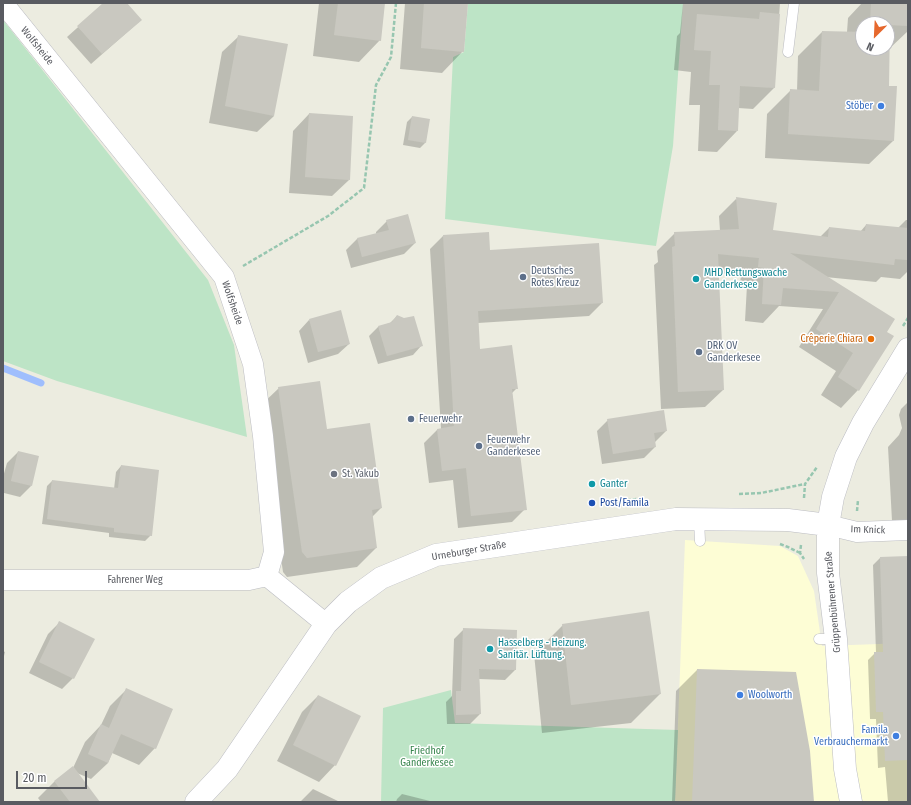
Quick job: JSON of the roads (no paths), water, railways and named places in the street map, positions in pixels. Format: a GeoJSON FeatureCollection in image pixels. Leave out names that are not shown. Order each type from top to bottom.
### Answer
{"type":"FeatureCollection","features":[{"type":"Feature","properties":{"kind":"street","name":"Wolfsheide"},"geometry":{"type":"LineString","coordinates":[[3,4],[224,277],[253,364],[263,436],[274,552],[267,576]]}},
{"type":"Feature","properties":{"kind":"street","name":"Grüppenbührener Straße"},"geometry":{"type":"LineString","coordinates":[[851,802],[845,769],[828,639],[828,525],[833,497],[846,457],[863,423],[908,349]]}},
{"type":"Feature","properties":{"kind":"street","name":"Urneburger Straße"},"geometry":{"type":"LineString","coordinates":[[196,802],[226,769],[326,624],[348,602],[381,578],[436,555],[668,520],[788,520],[828,525]]}},
{"type":"Feature","properties":{"kind":"street","name":"Im Knick"},"geometry":{"type":"LineString","coordinates":[[828,525],[857,532],[908,530]]}},
{"type":"Feature","properties":{"kind":"street","name":"Fahrener Weg"},"geometry":{"type":"LineString","coordinates":[[3,580],[249,580],[267,576]]}},
{"type":"Feature","properties":{"kind":"street"},"geometry":{"type":"LineString","coordinates":[[267,576],[326,624]]}},
{"type":"Feature","properties":{"kind":"lane"},"geometry":{"type":"LineString","coordinates":[[788,52],[794,3]]}},
{"type":"Feature","properties":{"kind":"lane"},"geometry":{"type":"LineString","coordinates":[[699,520],[700,542]]}},
{"type":"Feature","properties":{"kind":"waterway"},"geometry":{"type":"LineString","coordinates":[[3,368],[41,383]]}},
{"type":"Feature","properties":{"kind":"place","name":"Stöber"},"geometry":{"type":"Point","coordinates":[881,106]}},
{"type":"Feature","properties":{"kind":"place","name":"Deutsches Rotes Kreuz"},"geometry":{"type":"Point","coordinates":[523,277]}},
{"type":"Feature","properties":{"kind":"place","name":"MHD Rettungswache Ganderkesee"},"geometry":{"type":"Point","coordinates":[696,279]}},
{"type":"Feature","properties":{"kind":"place","name":"Crêperie Chiara"},"geometry":{"type":"Point","coordinates":[871,339]}},
{"type":"Feature","properties":{"kind":"place","name":"DRK OV Ganderkesee"},"geometry":{"type":"Point","coordinates":[699,352]}},
{"type":"Feature","properties":{"kind":"place","name":"Feuerwehr"},"geometry":{"type":"Point","coordinates":[411,419]}},
{"type":"Feature","properties":{"kind":"place","name":"Feuerwehr Ganderkesee"},"geometry":{"type":"Point","coordinates":[479,446]}},
{"type":"Feature","properties":{"kind":"place","name":"St. Yakub"},"geometry":{"type":"Point","coordinates":[334,474]}},
{"type":"Feature","properties":{"kind":"place","name":"Ganter"},"geometry":{"type":"Point","coordinates":[592,484]}},
{"type":"Feature","properties":{"kind":"place","name":"Post/Famila"},"geometry":{"type":"Point","coordinates":[592,503]}},
{"type":"Feature","properties":{"kind":"place","name":"Hasselberg - Heizung. Sanitär. Lüftung."},"geometry":{"type":"Point","coordinates":[490,649]}},
{"type":"Feature","properties":{"kind":"place","name":"Woolworth"},"geometry":{"type":"Point","coordinates":[740,695]}},
{"type":"Feature","properties":{"kind":"place","name":"Famila Verbrauchermarkt"},"geometry":{"type":"Point","coordinates":[896,736]}},
{"type":"Feature","properties":{"kind":"park label","name":"Friedhof Ganderkesee"},"geometry":{"type":"Point","coordinates":[427,756]}}]}
